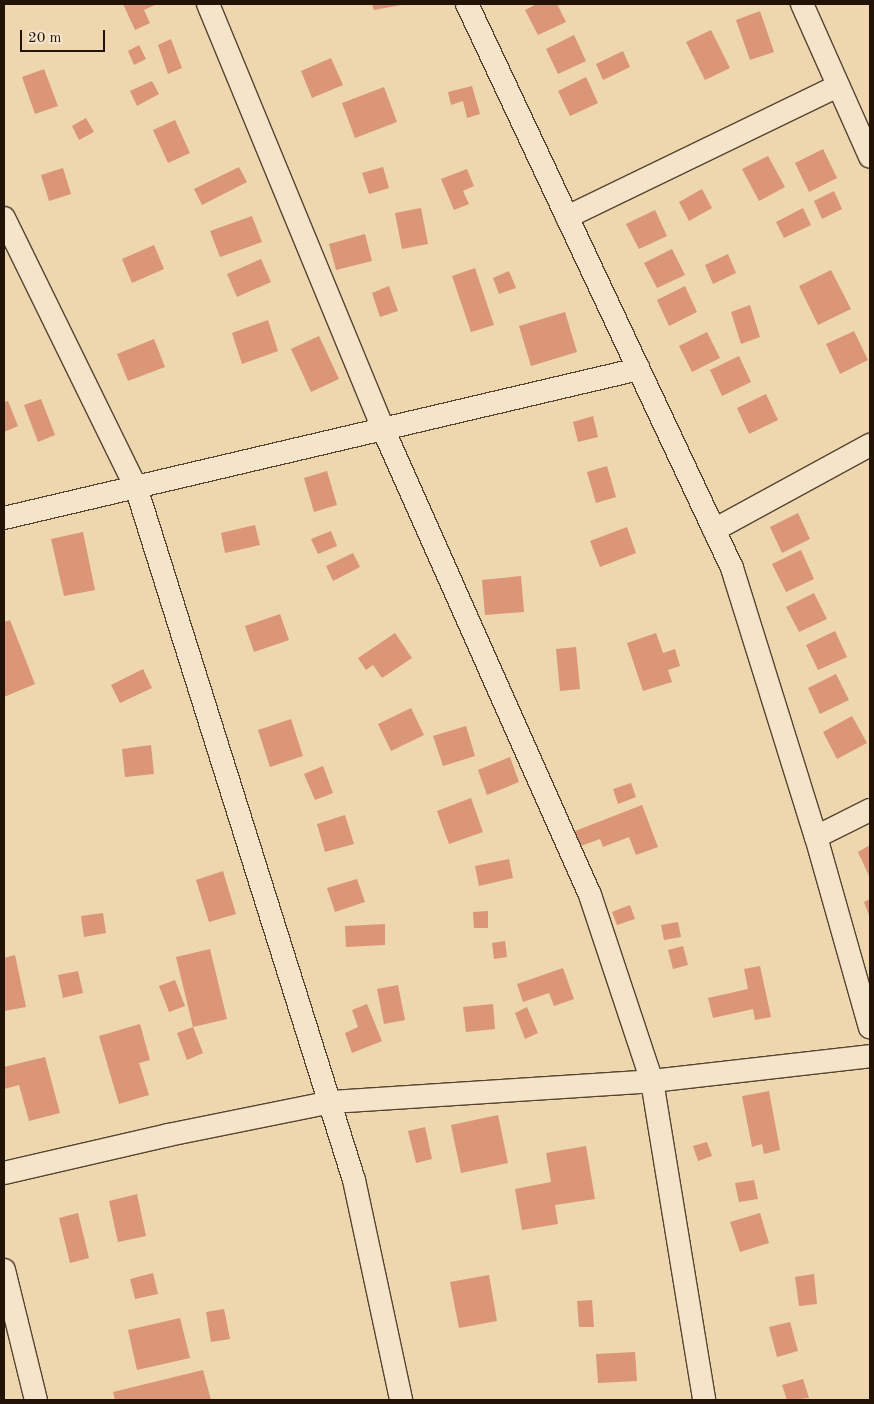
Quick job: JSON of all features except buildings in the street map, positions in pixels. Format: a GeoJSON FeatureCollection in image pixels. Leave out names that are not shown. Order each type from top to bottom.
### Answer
{"type":"FeatureCollection","features":[{"type":"Feature","properties":{"kind":"street"},"geometry":{"type":"LineString","coordinates":[[208,4],[384,431],[590,895],[652,1081],[704,1400]]}},
{"type":"Feature","properties":{"kind":"street"},"geometry":{"type":"LineString","coordinates":[[467,4],[732,568],[816,837],[870,1028]]}},
{"type":"Feature","properties":{"kind":"street"},"geometry":{"type":"LineString","coordinates":[[802,4],[870,157]]}},
{"type":"Feature","properties":{"kind":"street"},"geometry":{"type":"LineString","coordinates":[[567,217],[838,86]]}},
{"type":"Feature","properties":{"kind":"street"},"geometry":{"type":"LineString","coordinates":[[4,218],[136,487],[354,1180],[401,1400]]}},
{"type":"Feature","properties":{"kind":"street"},"geometry":{"type":"LineString","coordinates":[[4,518],[384,431],[639,369]]}},
{"type":"Feature","properties":{"kind":"street"},"geometry":{"type":"LineString","coordinates":[[714,530],[870,446]]}},
{"type":"Feature","properties":{"kind":"street"},"geometry":{"type":"LineString","coordinates":[[816,837],[870,810]]}},
{"type":"Feature","properties":{"kind":"street"},"geometry":{"type":"LineString","coordinates":[[4,1173],[168,1135],[331,1102],[652,1081],[870,1056]]}},
{"type":"Feature","properties":{"kind":"street"},"geometry":{"type":"LineString","coordinates":[[4,1270],[7,1298],[36,1400]]}}]}
